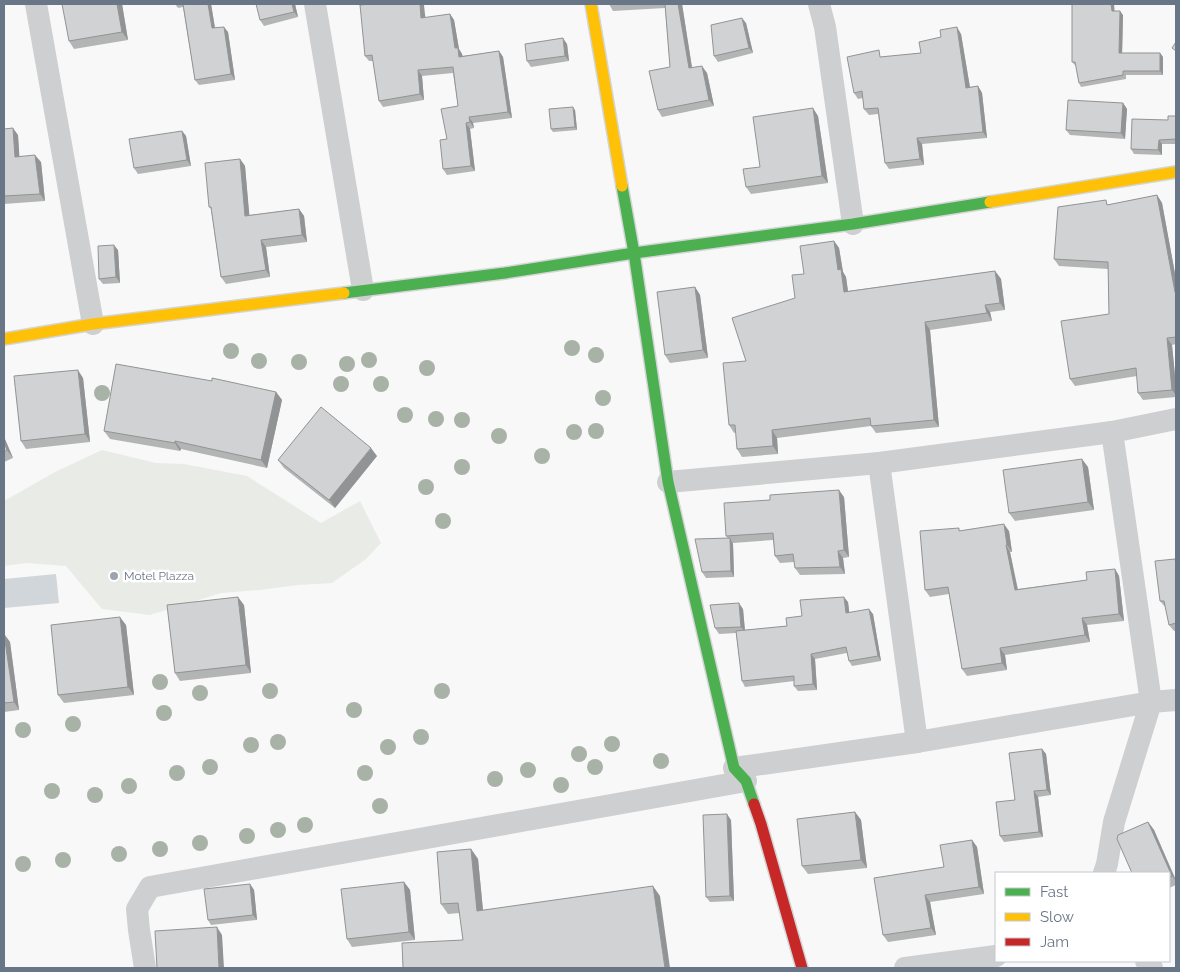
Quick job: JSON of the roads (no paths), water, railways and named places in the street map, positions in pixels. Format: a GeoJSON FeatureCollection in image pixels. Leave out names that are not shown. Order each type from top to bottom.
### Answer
{"type":"FeatureCollection","features":[{"type":"Feature","properties":{"kind":"street"},"geometry":{"type":"LineString","coordinates":[[36,4],[93,324]]}},
{"type":"Feature","properties":{"kind":"street"},"geometry":{"type":"LineString","coordinates":[[316,4],[363,290]]}},
{"type":"Feature","properties":{"kind":"street"},"geometry":{"type":"LineString","coordinates":[[591,4],[634,253],[668,482],[740,774],[761,824],[802,968]]}},
{"type":"Feature","properties":{"kind":"street"},"geometry":{"type":"LineString","coordinates":[[819,4],[825,27],[853,224]]}},
{"type":"Feature","properties":{"kind":"street"},"geometry":{"type":"LineString","coordinates":[[4,339],[93,324],[505,273],[634,253],[853,224],[1176,172]]}},
{"type":"Feature","properties":{"kind":"street"},"geometry":{"type":"LineString","coordinates":[[668,482],[879,463],[1112,432],[1176,420]]}},
{"type":"Feature","properties":{"kind":"street"},"geometry":{"type":"LineString","coordinates":[[1104,872],[1114,822],[1151,702],[1112,432]]}},
{"type":"Feature","properties":{"kind":"street"},"geometry":{"type":"LineString","coordinates":[[879,463],[917,742]]}},
{"type":"Feature","properties":{"kind":"street"},"geometry":{"type":"LineString","coordinates":[[145,968],[137,908],[150,887],[740,774],[1151,702],[1176,700]]}},
{"type":"Feature","properties":{"kind":"street"},"geometry":{"type":"LineString","coordinates":[[905,968],[995,956]]}},
{"type":"Feature","properties":{"kind":"place","name":"Motel Plazza"},"geometry":{"type":"Point","coordinates":[114,576]}}]}
